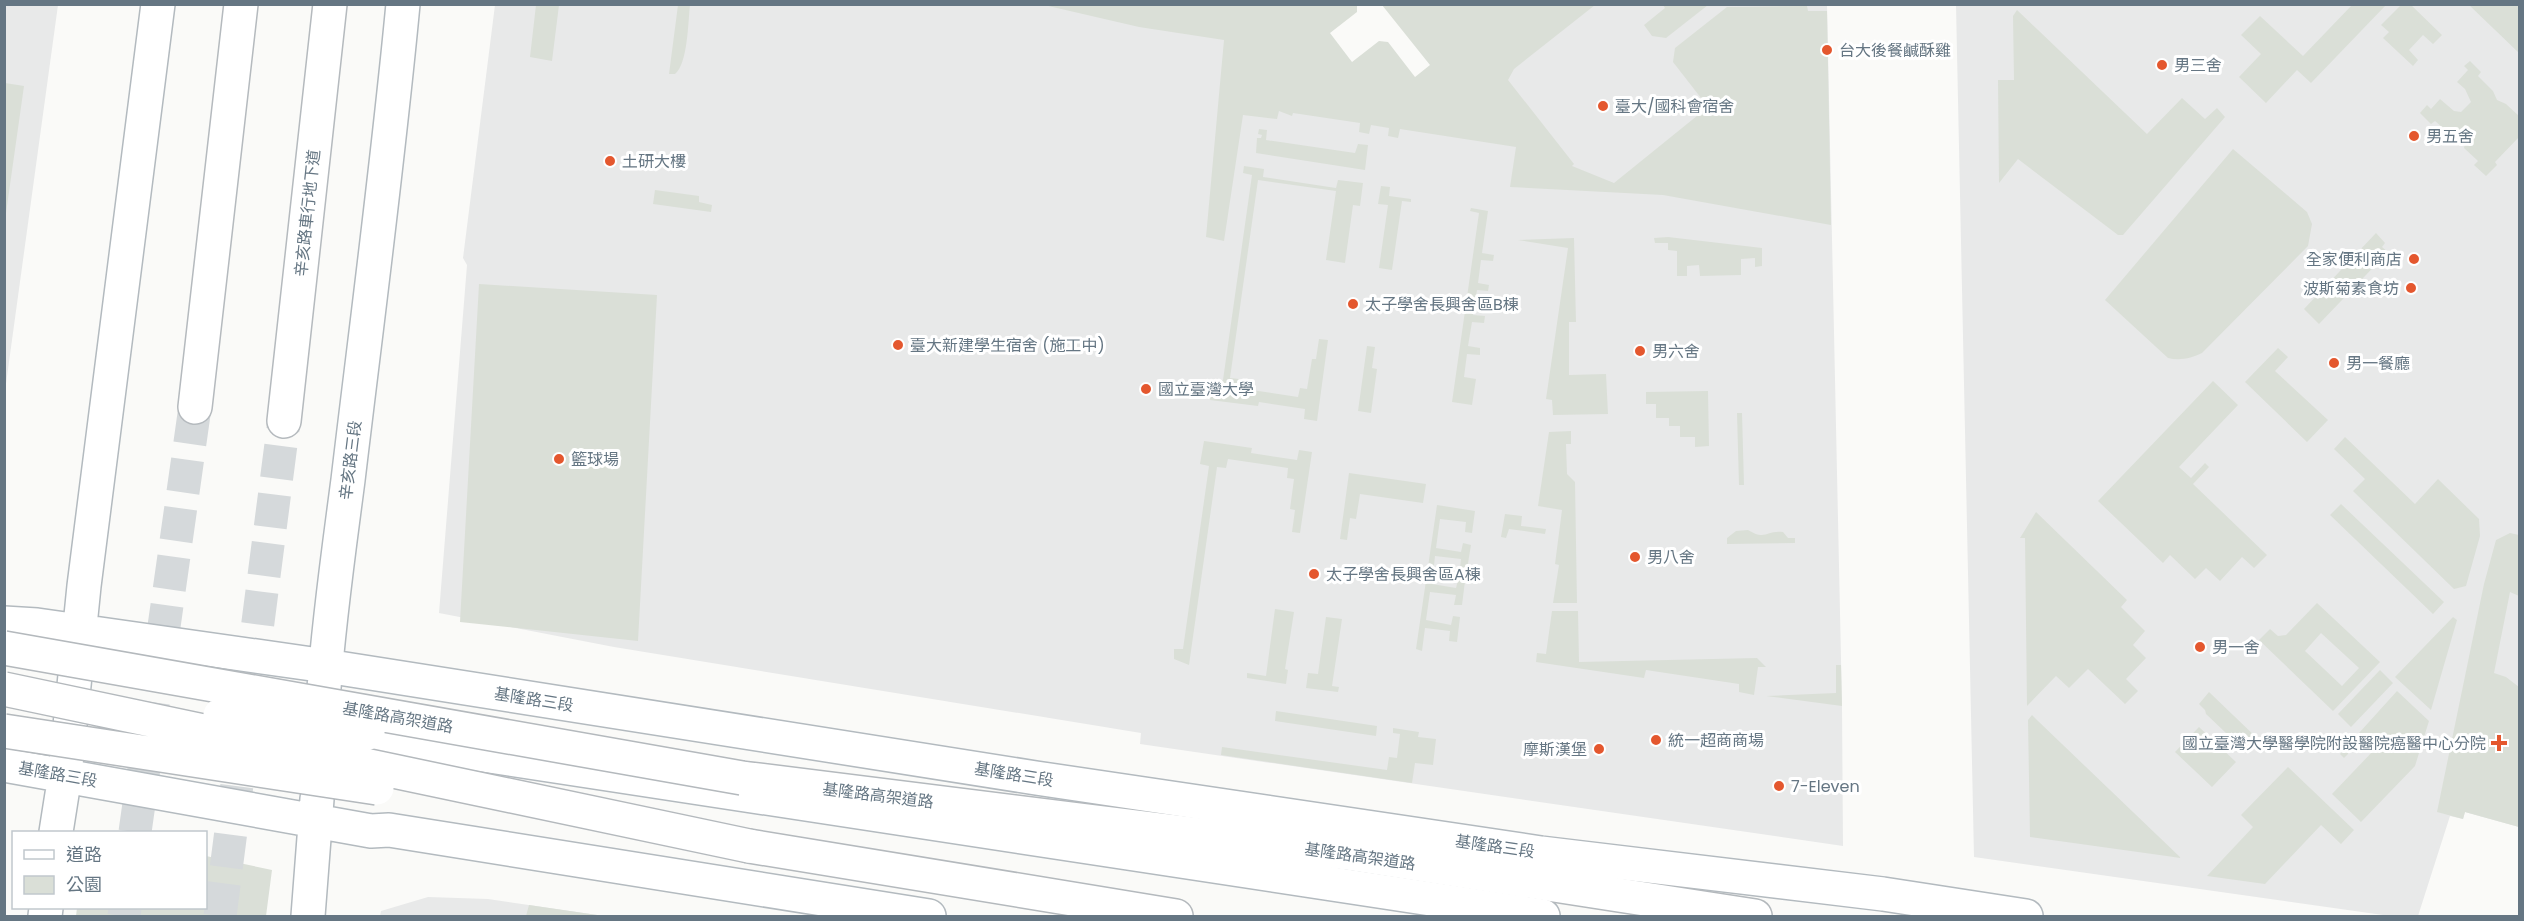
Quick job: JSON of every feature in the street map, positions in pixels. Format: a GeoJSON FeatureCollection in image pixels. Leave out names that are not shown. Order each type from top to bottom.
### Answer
{"type":"FeatureCollection","features":[{"type":"Feature","properties":{"kind":"main road"},"geometry":{"type":"LineString","coordinates":[[56,831],[65,775],[79,631],[158,4]]}},
{"type":"Feature","properties":{"kind":"main road"},"geometry":{"type":"LineString","coordinates":[[195,407],[241,4]]}},
{"type":"Feature","properties":{"kind":"main road","name":"辛亥路車行地下道"},"geometry":{"type":"LineString","coordinates":[[284,422],[330,4]]}},
{"type":"Feature","properties":{"kind":"main road","name":"辛亥路三段"},"geometry":{"type":"LineString","coordinates":[[308,916],[326,666],[366,321],[390,146],[403,4]]}},
{"type":"Feature","properties":{"kind":"main road","name":"基隆路三段"},"geometry":{"type":"LineString","coordinates":[[4,623],[37,625],[326,666],[1036,778],[1541,853],[1883,894],[2025,916]]}},
{"type":"Feature","properties":{"kind":"main road","name":"基隆路高架道路"},"geometry":{"type":"LineString","coordinates":[[4,648],[742,778],[1353,854],[1755,916]]}},
{"type":"Feature","properties":{"kind":"main road"},"geometry":{"type":"LineString","coordinates":[[4,689],[742,778]]}},
{"type":"Feature","properties":{"kind":"main road"},"geometry":{"type":"LineString","coordinates":[[4,689],[749,846]]}},
{"type":"Feature","properties":{"kind":"main road"},"geometry":{"type":"LineString","coordinates":[[321,730],[1543,916]]}},
{"type":"Feature","properties":{"kind":"main road"},"geometry":{"type":"LineString","coordinates":[[4,731],[749,846],[1176,916]]}},
{"type":"Feature","properties":{"kind":"main road","name":"基隆路三段"},"geometry":{"type":"LineString","coordinates":[[4,765],[371,831],[389,830],[455,840],[929,916]]}},
{"type":"Feature","properties":{"kind":"shaded area"},"geometry":{"type":"Polygon","coordinates":[[[5,5],[58,5],[5,391],[5,5]]]}},
{"type":"Feature","properties":{"kind":"shaded area","name":"國立臺灣大學"},"geometry":{"type":"Polygon","coordinates":[[[495,5],[1327,5],[1329,59],[1435,86],[1538,5],[1827,5],[1843,846],[1140,744],[1141,733],[614,647],[439,613],[467,265],[463,258],[495,5]]]}},
{"type":"Feature","properties":{"kind":"shaded area"},"geometry":{"type":"Polygon","coordinates":[[[1956,5],[2519,5],[2519,827],[2465,812],[2463,819],[2450,816],[2418,916],[2390,916],[1974,857],[1956,5]]]}},
{"type":"Feature","properties":{"kind":"shaded area"},"geometry":{"type":"Polygon","coordinates":[[[428,897],[488,899],[604,916],[380,916],[381,911],[428,897]]]}},
{"type":"Feature","properties":{"kind":"green space"},"geometry":{"type":"Polygon","coordinates":[[[536,5],[559,5],[552,61],[530,57],[536,5]]]}},
{"type":"Feature","properties":{"kind":"green space"},"geometry":{"type":"Polygon","coordinates":[[[678,5],[690,5],[687,42],[679,69],[675,74],[669,74],[678,5]]]}},
{"type":"Feature","properties":{"kind":"green space"},"geometry":{"type":"Polygon","coordinates":[[[1044,5],[1357,5],[1357,12],[1330,33],[1352,62],[1379,41],[1388,42],[1415,77],[1430,65],[1382,5],[1595,5],[1514,69],[1508,80],[1574,164],[1572,166],[1614,183],[1708,107],[1673,62],[1675,48],[1727,7],[1807,6],[1808,11],[1827,11],[1831,225],[1663,195],[1510,187],[1516,147],[1400,129],[1398,138],[1388,136],[1389,128],[1371,125],[1369,134],[1359,132],[1360,123],[1293,113],[1292,116],[1279,111],[1277,119],[1243,115],[1224,241],[1206,237],[1224,40],[1139,27],[1044,5]]]}},
{"type":"Feature","properties":{"kind":"green space"},"geometry":{"type":"Polygon","coordinates":[[[1663,5],[1708,5],[1666,38],[1652,36],[1644,25],[1665,8],[1663,5]]]}},
{"type":"Feature","properties":{"kind":"green space"},"geometry":{"type":"Polygon","coordinates":[[[2352,5],[2386,5],[2311,83],[2297,70],[2266,103],[2239,77],[2261,54],[2241,35],[2260,16],[2303,56],[2352,5]]]}},
{"type":"Feature","properties":{"kind":"green space"},"geometry":{"type":"Polygon","coordinates":[[[2401,5],[2411,5],[2442,35],[2433,44],[2423,35],[2409,50],[2418,60],[2413,66],[2383,38],[2389,32],[2381,25],[2401,5]]]}},
{"type":"Feature","properties":{"kind":"green space"},"geometry":{"type":"Polygon","coordinates":[[[2469,5],[2519,5],[2519,53],[2469,5]]]}},
{"type":"Feature","properties":{"kind":"green space"},"geometry":{"type":"Polygon","coordinates":[[[2017,10],[2147,134],[2182,98],[2205,119],[2217,108],[2225,117],[2123,235],[2118,235],[2018,159],[1999,183],[1998,80],[2014,80],[2013,16],[2017,10]]]}},
{"type":"Feature","properties":{"kind":"green space"},"geometry":{"type":"Polygon","coordinates":[[[2470,61],[2481,72],[2478,76],[2493,91],[2497,100],[2506,104],[2519,116],[2519,137],[2495,162],[2497,165],[2486,176],[2474,165],[2478,161],[2464,148],[2465,143],[2461,138],[2451,135],[2435,121],[2431,124],[2420,113],[2427,105],[2431,109],[2440,99],[2454,111],[2461,112],[2471,102],[2465,89],[2457,82],[2468,70],[2464,66],[2470,61]]]}},
{"type":"Feature","properties":{"kind":"green space"},"geometry":{"type":"Polygon","coordinates":[[[5,83],[24,86],[6,213],[4,213],[5,83]]]}},
{"type":"Feature","properties":{"kind":"green space"},"geometry":{"type":"Polygon","coordinates":[[[1259,129],[1267,130],[1266,140],[1355,153],[1358,144],[1368,145],[1365,170],[1256,153],[1257,138],[1261,138],[1262,135],[1258,134],[1259,129]]]}},
{"type":"Feature","properties":{"kind":"green space"},"geometry":{"type":"Polygon","coordinates":[[[2233,149],[2307,212],[2312,224],[2308,246],[2202,353],[2186,359],[2168,358],[2105,300],[2233,149]]]}},
{"type":"Feature","properties":{"kind":"green space"},"geometry":{"type":"Polygon","coordinates":[[[1244,166],[1264,169],[1263,177],[1336,188],[1338,180],[1363,183],[1360,206],[1353,205],[1345,263],[1326,260],[1336,191],[1258,180],[1230,378],[1239,379],[1238,388],[1298,397],[1300,388],[1307,389],[1312,359],[1316,359],[1319,339],[1328,340],[1317,421],[1304,419],[1305,409],[1259,402],[1258,406],[1210,400],[1213,379],[1223,380],[1252,175],[1243,173],[1244,166]]]}},
{"type":"Feature","properties":{"kind":"green space"},"geometry":{"type":"Polygon","coordinates":[[[1381,186],[1390,187],[1389,196],[1411,199],[1411,202],[1402,201],[1392,270],[1379,268],[1388,205],[1378,204],[1381,186]]]}},
{"type":"Feature","properties":{"kind":"green space"},"geometry":{"type":"Polygon","coordinates":[[[655,190],[699,196],[699,202],[712,205],[711,212],[653,204],[655,190]]]}},
{"type":"Feature","properties":{"kind":"green space"},"geometry":{"type":"Polygon","coordinates":[[[1471,208],[1488,211],[1482,253],[1494,255],[1493,261],[1481,260],[1478,283],[1489,285],[1488,291],[1477,290],[1473,315],[1485,316],[1484,323],[1472,322],[1468,346],[1480,348],[1480,355],[1467,354],[1464,377],[1476,379],[1472,405],[1452,402],[1479,213],[1470,211],[1471,208]]]}},
{"type":"Feature","properties":{"kind":"green space"},"geometry":{"type":"Polygon","coordinates":[[[2376,233],[2385,243],[2382,247],[2388,252],[2319,324],[2304,309],[2376,233]]]}},
{"type":"Feature","properties":{"kind":"green space"},"geometry":{"type":"Polygon","coordinates":[[[1668,237],[1762,248],[1762,266],[1755,267],[1755,258],[1741,259],[1741,275],[1700,276],[1699,265],[1687,266],[1687,276],[1677,276],[1677,251],[1668,250],[1668,243],[1655,243],[1654,238],[1668,237]]]}},
{"type":"Feature","properties":{"kind":"green space"},"geometry":{"type":"Polygon","coordinates":[[[1574,238],[1576,322],[1569,322],[1569,375],[1606,374],[1608,414],[1553,415],[1552,400],[1546,399],[1568,248],[1518,240],[1574,238]]]}},
{"type":"Feature","properties":{"kind":"green space","name":"籃球場"},"geometry":{"type":"Polygon","coordinates":[[[479,284],[657,295],[638,641],[460,622],[479,284]]]}},
{"type":"Feature","properties":{"kind":"green space"},"geometry":{"type":"Polygon","coordinates":[[[1367,346],[1375,347],[1372,368],[1377,369],[1371,413],[1358,411],[1367,346]]]}},
{"type":"Feature","properties":{"kind":"green space"},"geometry":{"type":"Polygon","coordinates":[[[2278,348],[2288,357],[2275,371],[2328,420],[2307,442],[2245,382],[2278,348]]]}},
{"type":"Feature","properties":{"kind":"green space"},"geometry":{"type":"Polygon","coordinates":[[[2213,381],[2238,405],[2179,467],[2191,478],[2205,463],[2209,467],[2193,484],[2267,555],[2254,568],[2242,557],[2220,581],[2206,568],[2195,579],[2170,555],[2163,563],[2098,501],[2213,381]]]}},
{"type":"Feature","properties":{"kind":"green space"},"geometry":{"type":"Polygon","coordinates":[[[1708,391],[1709,446],[1695,447],[1695,437],[1680,437],[1680,426],[1669,426],[1669,418],[1656,418],[1656,404],[1646,404],[1646,392],[1708,391]]]}},
{"type":"Feature","properties":{"kind":"green space"},"geometry":{"type":"Polygon","coordinates":[[[1737,413],[1742,413],[1744,485],[1739,485],[1737,413]]]}},
{"type":"Feature","properties":{"kind":"green space"},"geometry":{"type":"Polygon","coordinates":[[[1571,431],[1571,444],[1566,444],[1567,474],[1575,482],[1577,603],[1553,603],[1559,565],[1555,564],[1562,510],[1538,506],[1549,432],[1571,431]]]}},
{"type":"Feature","properties":{"kind":"green space"},"geometry":{"type":"Polygon","coordinates":[[[2345,437],[2415,504],[2438,479],[2479,519],[2480,536],[2466,586],[2454,589],[2353,491],[2365,479],[2334,449],[2345,437]]]}},
{"type":"Feature","properties":{"kind":"green space"},"geometry":{"type":"Polygon","coordinates":[[[1204,441],[1252,448],[1251,453],[1297,460],[1299,450],[1312,452],[1300,533],[1292,532],[1295,510],[1290,509],[1294,479],[1287,478],[1288,468],[1228,459],[1226,468],[1217,467],[1189,665],[1174,659],[1174,649],[1183,649],[1209,466],[1200,464],[1204,441]]]}},
{"type":"Feature","properties":{"kind":"green space"},"geometry":{"type":"Polygon","coordinates":[[[1349,473],[1426,484],[1423,503],[1360,494],[1356,519],[1350,518],[1347,540],[1340,539],[1349,473]]]}},
{"type":"Feature","properties":{"kind":"green space"},"geometry":{"type":"Polygon","coordinates":[[[2341,504],[2444,602],[2433,614],[2330,515],[2341,504]]]}},
{"type":"Feature","properties":{"kind":"green space"},"geometry":{"type":"Polygon","coordinates":[[[1437,505],[1475,511],[1472,533],[1465,532],[1466,522],[1440,519],[1436,548],[1461,552],[1463,543],[1471,545],[1467,569],[1460,568],[1461,559],[1435,556],[1432,584],[1456,588],[1458,580],[1465,581],[1462,605],[1454,605],[1456,595],[1430,592],[1426,620],[1451,625],[1453,616],[1460,617],[1457,642],[1449,641],[1450,631],[1425,628],[1422,651],[1416,649],[1437,505]]]}},
{"type":"Feature","properties":{"kind":"green space"},"geometry":{"type":"Polygon","coordinates":[[[2036,512],[2127,600],[2121,607],[2145,631],[2133,645],[2146,658],[2126,679],[2138,691],[2125,704],[2088,669],[2069,688],[2056,676],[2027,706],[2025,538],[2020,538],[2036,512]]]}},
{"type":"Feature","properties":{"kind":"green space"},"geometry":{"type":"Polygon","coordinates":[[[1505,514],[1522,516],[1521,526],[1546,529],[1545,534],[1509,529],[1506,538],[1501,537],[1505,514]]]}},
{"type":"Feature","properties":{"kind":"green space"},"geometry":{"type":"Polygon","coordinates":[[[1748,530],[1759,535],[1783,532],[1788,538],[1795,538],[1795,543],[1727,544],[1727,538],[1736,531],[1748,530]]]}},
{"type":"Feature","properties":{"kind":"green space"},"geometry":{"type":"Polygon","coordinates":[[[2510,533],[2519,535],[2519,596],[2510,592],[2494,673],[2506,677],[2519,687],[2519,827],[2465,812],[2463,819],[2437,812],[2484,584],[2496,540],[2510,533]]]}},
{"type":"Feature","properties":{"kind":"green space"},"geometry":{"type":"Polygon","coordinates":[[[2317,603],[2380,662],[2333,711],[2259,640],[2270,629],[2278,636],[2286,635],[2317,603]],[[2321,633],[2305,651],[2342,686],[2359,668],[2321,633]]]}},
{"type":"Feature","properties":{"kind":"green space"},"geometry":{"type":"Polygon","coordinates":[[[1275,609],[1294,612],[1285,669],[1288,670],[1286,684],[1247,678],[1247,673],[1266,676],[1275,609]]]}},
{"type":"Feature","properties":{"kind":"green space"},"geometry":{"type":"Polygon","coordinates":[[[1552,611],[1578,611],[1579,662],[1757,658],[1766,667],[1758,667],[1754,695],[1739,692],[1739,684],[1646,670],[1644,678],[1536,662],[1537,653],[1546,654],[1552,611]]]}},
{"type":"Feature","properties":{"kind":"green space"},"geometry":{"type":"Polygon","coordinates":[[[1326,617],[1342,619],[1332,686],[1339,687],[1338,692],[1306,688],[1308,673],[1318,674],[1326,617]]]}},
{"type":"Feature","properties":{"kind":"green space"},"geometry":{"type":"Polygon","coordinates":[[[2453,617],[2457,620],[2431,710],[2395,677],[2453,617]]]}},
{"type":"Feature","properties":{"kind":"green space"},"geometry":{"type":"Polygon","coordinates":[[[1836,665],[1841,665],[1842,706],[1766,696],[1836,693],[1836,665]]]}},
{"type":"Feature","properties":{"kind":"green space"},"geometry":{"type":"Polygon","coordinates":[[[2380,670],[2393,683],[2351,727],[2338,714],[2380,670]]]}},
{"type":"Feature","properties":{"kind":"green space"},"geometry":{"type":"Polygon","coordinates":[[[2397,691],[2429,721],[2415,766],[2361,822],[2332,794],[2374,750],[2363,739],[2344,758],[2340,754],[2397,691]]]}},
{"type":"Feature","properties":{"kind":"green space"},"geometry":{"type":"Polygon","coordinates":[[[2209,692],[2258,739],[2246,752],[2206,714],[2199,704],[2209,692]]]}},
{"type":"Feature","properties":{"kind":"green space"},"geometry":{"type":"Polygon","coordinates":[[[1276,711],[1377,726],[1376,736],[1275,721],[1276,711]]]}},
{"type":"Feature","properties":{"kind":"green space"},"geometry":{"type":"Polygon","coordinates":[[[2032,715],[2181,858],[2030,837],[2028,720],[2032,715]]]}},
{"type":"Feature","properties":{"kind":"green space"},"geometry":{"type":"Polygon","coordinates":[[[2199,727],[2236,762],[2212,787],[2175,752],[2199,727]]]}},
{"type":"Feature","properties":{"kind":"green space"},"geometry":{"type":"Polygon","coordinates":[[[1393,728],[1419,732],[1418,737],[1436,739],[1433,765],[1415,763],[1412,783],[1221,755],[1222,747],[1387,770],[1389,757],[1397,758],[1400,734],[1393,733],[1393,728]]]}},
{"type":"Feature","properties":{"kind":"green space"},"geometry":{"type":"Polygon","coordinates":[[[2288,767],[2354,830],[2341,844],[2321,825],[2265,884],[2207,876],[2253,827],[2241,815],[2288,767]]]}},
{"type":"Feature","properties":{"kind":"green space"},"geometry":{"type":"Polygon","coordinates":[[[207,856],[272,870],[266,916],[76,916],[77,909],[207,909],[207,856]]]}},
{"type":"Feature","properties":{"kind":"green space"},"geometry":{"type":"Polygon","coordinates":[[[529,905],[604,916],[526,916],[529,905]]]}},
{"type":"Feature","properties":{"kind":"tunnel"},"geometry":{"type":"LineString","coordinates":[[135,831],[195,407]]}},
{"type":"Feature","properties":{"kind":"tunnel"},"geometry":{"type":"LineString","coordinates":[[220,916],[284,421]]}},
{"type":"Feature","properties":{"kind":"tunnel"},"geometry":{"type":"LineString","coordinates":[[124,916],[125,909]]}},
{"type":"Feature","properties":{"kind":"place","name":"台大後餐鹹酥雞"},"geometry":{"type":"Point","coordinates":[1827,50]}},
{"type":"Feature","properties":{"kind":"place","name":"男三舍"},"geometry":{"type":"Point","coordinates":[2162,65]}},
{"type":"Feature","properties":{"kind":"place","name":"臺大/國科會宿舍"},"geometry":{"type":"Point","coordinates":[1603,106]}},
{"type":"Feature","properties":{"kind":"place","name":"男五舍"},"geometry":{"type":"Point","coordinates":[2414,136]}},
{"type":"Feature","properties":{"kind":"place","name":"土研大樓"},"geometry":{"type":"Point","coordinates":[610,161]}},
{"type":"Feature","properties":{"kind":"place","name":"全家便利商店"},"geometry":{"type":"Point","coordinates":[2414,259]}},
{"type":"Feature","properties":{"kind":"place","name":"波斯菊素食坊"},"geometry":{"type":"Point","coordinates":[2411,288]}},
{"type":"Feature","properties":{"kind":"place","name":"太子學舍長興舍區B棟"},"geometry":{"type":"Point","coordinates":[1353,304]}},
{"type":"Feature","properties":{"kind":"place","name":"臺大新建學生宿舍 (施工中)"},"geometry":{"type":"Point","coordinates":[898,345]}},
{"type":"Feature","properties":{"kind":"place","name":"男六舍"},"geometry":{"type":"Point","coordinates":[1640,351]}},
{"type":"Feature","properties":{"kind":"place","name":"男一餐廳"},"geometry":{"type":"Point","coordinates":[2334,363]}},
{"type":"Feature","properties":{"kind":"place","name":"國立臺灣大學"},"geometry":{"type":"Point","coordinates":[1146,389]}},
{"type":"Feature","properties":{"kind":"place","name":"籃球場"},"geometry":{"type":"Point","coordinates":[559,459]}},
{"type":"Feature","properties":{"kind":"place","name":"男八舍"},"geometry":{"type":"Point","coordinates":[1635,557]}},
{"type":"Feature","properties":{"kind":"place","name":"太子學舍長興舍區A棟"},"geometry":{"type":"Point","coordinates":[1314,574]}},
{"type":"Feature","properties":{"kind":"place","name":"男一舍"},"geometry":{"type":"Point","coordinates":[2200,647]}},
{"type":"Feature","properties":{"kind":"place","name":"統一超商商場"},"geometry":{"type":"Point","coordinates":[1656,740]}},
{"type":"Feature","properties":{"kind":"place","name":"國立臺灣大學醫學院附設醫院癌醫中心分院"},"geometry":{"type":"Point","coordinates":[2499,743]}},
{"type":"Feature","properties":{"kind":"place","name":"摩斯漢堡"},"geometry":{"type":"Point","coordinates":[1599,749]}},
{"type":"Feature","properties":{"kind":"place","name":"7-Eleven"},"geometry":{"type":"Point","coordinates":[1779,786]}}]}
